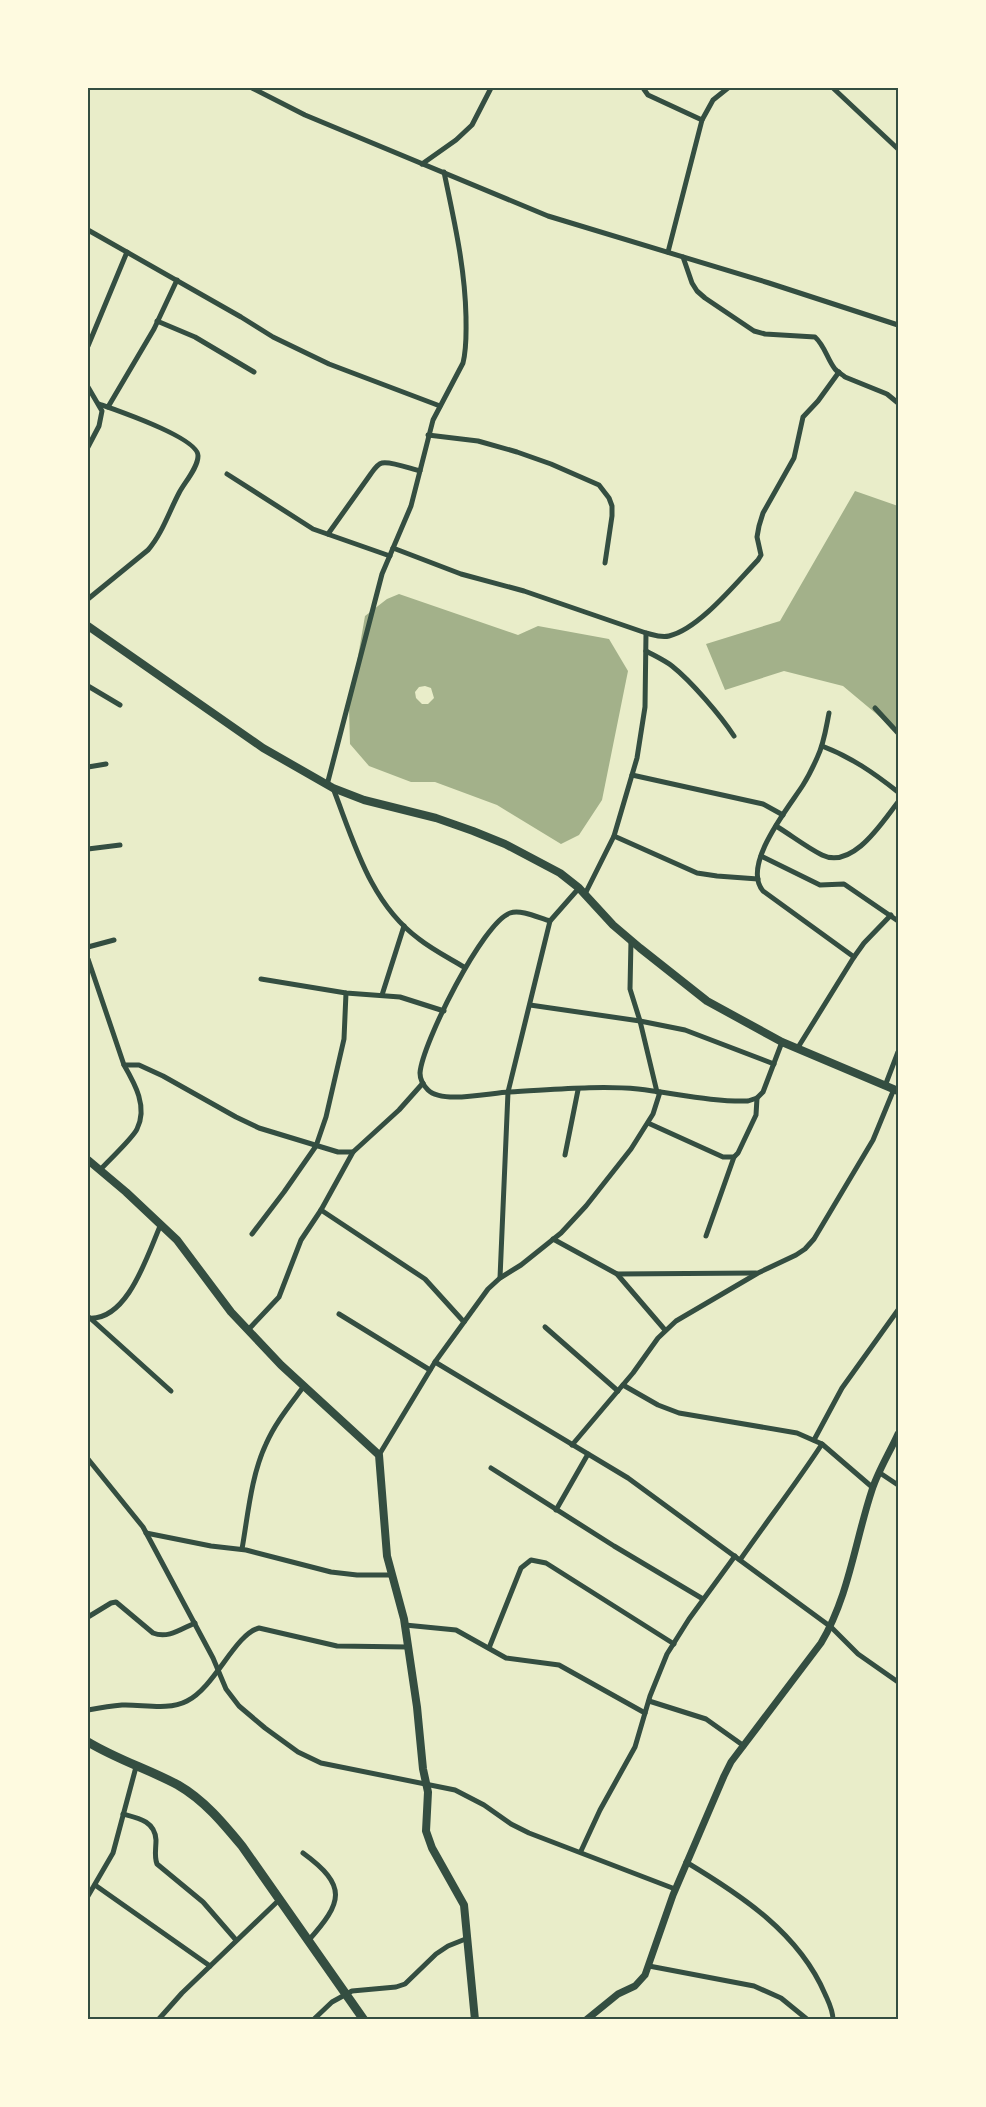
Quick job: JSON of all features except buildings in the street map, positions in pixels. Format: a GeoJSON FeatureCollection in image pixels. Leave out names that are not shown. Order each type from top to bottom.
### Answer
{"type":"FeatureCollection","features":[{"type":"Feature","properties":{"kind":"highway"},"geometry":{"type":"LineString","coordinates":[[88,1742],[111,1757],[179,1786],[203,1803],[221,1820],[242,1846],[364,2020]]}},
{"type":"Feature","properties":{"kind":"main road"},"geometry":{"type":"LineString","coordinates":[[88,626],[263,748],[330,786],[390,807],[436,818],[505,844],[560,873],[579,888],[631,940],[707,1001],[782,1042],[896,1090]]}},
{"type":"Feature","properties":{"kind":"main road"},"geometry":{"type":"LineString","coordinates":[[88,1160],[177,1240],[231,1312],[304,1386],[378,1455],[388,1556],[405,1624],[425,1782],[428,1792],[427,1837],[464,1905],[475,2020]]}},
{"type":"Feature","properties":{"kind":"street"},"geometry":{"type":"LineString","coordinates":[[252,88],[305,115],[548,216],[898,325]]}},
{"type":"Feature","properties":{"kind":"street"},"geometry":{"type":"LineString","coordinates":[[422,164],[456,140],[472,125],[491,88]]}},
{"type":"Feature","properties":{"kind":"street"},"geometry":{"type":"LineString","coordinates":[[643,88],[648,94],[702,120]]}},
{"type":"Feature","properties":{"kind":"street"},"geometry":{"type":"LineString","coordinates":[[668,252],[702,120],[713,100],[728,88]]}},
{"type":"Feature","properties":{"kind":"street"},"geometry":{"type":"LineString","coordinates":[[833,88],[898,149]]}},
{"type":"Feature","properties":{"kind":"street"},"geometry":{"type":"LineString","coordinates":[[444,172],[463,266],[466,340],[463,363],[440,406],[428,436],[411,506],[382,574],[330,786],[374,889],[388,909],[418,939],[464,967]]}},
{"type":"Feature","properties":{"kind":"street"},"geometry":{"type":"LineString","coordinates":[[88,230],[274,337],[329,364],[440,406]]}},
{"type":"Feature","properties":{"kind":"street"},"geometry":{"type":"LineString","coordinates":[[88,346],[127,252]]}},
{"type":"Feature","properties":{"kind":"street"},"geometry":{"type":"LineString","coordinates":[[683,257],[692,283],[705,298],[754,331],[765,334],[815,337],[821,342],[834,369],[845,376],[887,394],[898,403]]}},
{"type":"Feature","properties":{"kind":"street"},"geometry":{"type":"LineString","coordinates":[[108,407],[157,321],[177,280]]}},
{"type":"Feature","properties":{"kind":"street"},"geometry":{"type":"LineString","coordinates":[[157,321],[195,337],[254,372]]}},
{"type":"Feature","properties":{"kind":"street"},"geometry":{"type":"LineString","coordinates":[[393,548],[460,574],[524,591],[646,633],[660,637],[667,636],[687,628],[713,606],[758,560],[761,554],[757,537],[763,513],[794,458],[803,417],[818,402],[839,372]]}},
{"type":"Feature","properties":{"kind":"street"},"geometry":{"type":"LineString","coordinates":[[88,387],[102,411],[102,418],[88,447]]}},
{"type":"Feature","properties":{"kind":"street"},"geometry":{"type":"LineString","coordinates":[[88,599],[148,550],[155,542],[179,492],[197,462],[198,455],[197,450],[188,443],[130,414],[99,404]]}},
{"type":"Feature","properties":{"kind":"street"},"geometry":{"type":"LineString","coordinates":[[428,436],[470,440],[502,448],[552,464],[599,485],[609,498],[612,506],[605,563]]}},
{"type":"Feature","properties":{"kind":"street"},"geometry":{"type":"LineString","coordinates":[[328,534],[378,466],[383,463],[420,471]]}},
{"type":"Feature","properties":{"kind":"street"},"geometry":{"type":"LineString","coordinates":[[227,474],[302,522],[328,534],[390,556]]}},
{"type":"Feature","properties":{"kind":"street"},"geometry":{"type":"LineString","coordinates":[[585,894],[614,836],[641,742],[645,707],[646,633]]}},
{"type":"Feature","properties":{"kind":"street"},"geometry":{"type":"LineString","coordinates":[[646,651],[666,662],[680,673],[724,720],[734,736]]}},
{"type":"Feature","properties":{"kind":"street"},"geometry":{"type":"LineString","coordinates":[[88,686],[120,705]]}},
{"type":"Feature","properties":{"kind":"street"},"geometry":{"type":"LineString","coordinates":[[875,708],[898,733]]}},
{"type":"Feature","properties":{"kind":"street"},"geometry":{"type":"LineString","coordinates":[[829,713],[822,746],[805,782],[776,826],[761,856],[758,879],[759,886],[763,891],[854,958]]}},
{"type":"Feature","properties":{"kind":"street"},"geometry":{"type":"LineString","coordinates":[[822,746],[844,754],[864,766],[898,792]]}},
{"type":"Feature","properties":{"kind":"street"},"geometry":{"type":"LineString","coordinates":[[88,767],[106,764]]}},
{"type":"Feature","properties":{"kind":"street"},"geometry":{"type":"LineString","coordinates":[[632,775],[763,804],[783,815]]}},
{"type":"Feature","properties":{"kind":"street"},"geometry":{"type":"LineString","coordinates":[[776,826],[823,856],[847,854],[860,848],[867,841],[898,802]]}},
{"type":"Feature","properties":{"kind":"street"},"geometry":{"type":"LineString","coordinates":[[614,836],[697,873],[758,879]]}},
{"type":"Feature","properties":{"kind":"street"},"geometry":{"type":"LineString","coordinates":[[88,849],[120,845]]}},
{"type":"Feature","properties":{"kind":"street"},"geometry":{"type":"LineString","coordinates":[[761,856],[820,885],[844,884],[898,918]]}},
{"type":"Feature","properties":{"kind":"street"},"geometry":{"type":"LineString","coordinates":[[500,1278],[508,1092],[550,921],[579,888]]}},
{"type":"Feature","properties":{"kind":"street"},"geometry":{"type":"LineString","coordinates":[[550,921],[520,912],[510,913],[500,919],[464,967],[424,1056],[420,1076],[428,1091],[441,1096],[622,1088],[737,1101],[757,1098]]}},
{"type":"Feature","properties":{"kind":"street"},"geometry":{"type":"LineString","coordinates":[[798,1049],[864,943],[891,915]]}},
{"type":"Feature","properties":{"kind":"street"},"geometry":{"type":"LineString","coordinates":[[382,995],[404,926]]}},
{"type":"Feature","properties":{"kind":"street"},"geometry":{"type":"LineString","coordinates":[[88,947],[114,940]]}},
{"type":"Feature","properties":{"kind":"street"},"geometry":{"type":"LineString","coordinates":[[378,1455],[434,1362],[488,1290],[500,1278],[521,1265],[553,1240],[586,1206],[615,1171],[648,1123],[658,1092],[630,989],[631,940]]}},
{"type":"Feature","properties":{"kind":"street"},"geometry":{"type":"LineString","coordinates":[[88,959],[124,1065],[137,1087],[142,1108],[137,1129],[100,1170]]}},
{"type":"Feature","properties":{"kind":"street"},"geometry":{"type":"LineString","coordinates":[[260,979],[346,993],[400,997],[444,1011]]}},
{"type":"Feature","properties":{"kind":"street"},"geometry":{"type":"LineString","coordinates":[[252,1234],[316,1146],[326,1117],[344,1039],[346,993]]}},
{"type":"Feature","properties":{"kind":"street"},"geometry":{"type":"LineString","coordinates":[[530,1005],[640,1021],[698,1034],[774,1064]]}},
{"type":"Feature","properties":{"kind":"street"},"geometry":{"type":"LineString","coordinates":[[706,1236],[734,1157],[738,1153],[756,1115],[757,1098],[768,1081],[782,1042]]}},
{"type":"Feature","properties":{"kind":"street"},"geometry":{"type":"LineString","coordinates":[[885,1086],[898,1052]]}},
{"type":"Feature","properties":{"kind":"street"},"geometry":{"type":"LineString","coordinates":[[124,1065],[139,1065],[163,1076],[236,1118],[259,1128],[338,1152],[353,1152]]}},
{"type":"Feature","properties":{"kind":"street"},"geometry":{"type":"LineString","coordinates":[[248,1330],[279,1297],[301,1240],[321,1210],[353,1152],[399,1110],[423,1084]]}},
{"type":"Feature","properties":{"kind":"street"},"geometry":{"type":"LineString","coordinates":[[565,1155],[578,1090]]}},
{"type":"Feature","properties":{"kind":"street"},"geometry":{"type":"LineString","coordinates":[[572,1445],[623,1385],[665,1330],[676,1321],[758,1273],[805,1249],[814,1239],[873,1140],[896,1090]]}},
{"type":"Feature","properties":{"kind":"street"},"geometry":{"type":"LineString","coordinates":[[648,1123],[723,1157],[734,1157]]}},
{"type":"Feature","properties":{"kind":"street"},"geometry":{"type":"LineString","coordinates":[[321,1210],[425,1279],[464,1322]]}},
{"type":"Feature","properties":{"kind":"street"},"geometry":{"type":"LineString","coordinates":[[88,1318],[107,1315],[127,1295],[139,1277],[161,1224]]}},
{"type":"Feature","properties":{"kind":"street"},"geometry":{"type":"LineString","coordinates":[[553,1240],[617,1274],[665,1330]]}},
{"type":"Feature","properties":{"kind":"street"},"geometry":{"type":"LineString","coordinates":[[617,1274],[758,1273]]}},
{"type":"Feature","properties":{"kind":"street"},"geometry":{"type":"LineString","coordinates":[[814,1440],[842,1388],[898,1310]]}},
{"type":"Feature","properties":{"kind":"street"},"geometry":{"type":"LineString","coordinates":[[339,1314],[430,1370]]}},
{"type":"Feature","properties":{"kind":"street"},"geometry":{"type":"LineString","coordinates":[[88,1318],[171,1391]]}},
{"type":"Feature","properties":{"kind":"street"},"geometry":{"type":"LineString","coordinates":[[545,1327],[618,1391]]}},
{"type":"Feature","properties":{"kind":"street"},"geometry":{"type":"LineString","coordinates":[[434,1362],[628,1478],[831,1627],[858,1654],[898,1682]]}},
{"type":"Feature","properties":{"kind":"street"},"geometry":{"type":"LineString","coordinates":[[623,1385],[658,1405],[679,1413],[777,1428],[797,1433],[822,1444],[872,1487]]}},
{"type":"Feature","properties":{"kind":"street"},"geometry":{"type":"LineString","coordinates":[[242,1549],[256,1475],[265,1446],[277,1424],[304,1386]]}},
{"type":"Feature","properties":{"kind":"street"},"geometry":{"type":"LineString","coordinates":[[586,2020],[618,1994],[634,1986],[645,1974],[675,1889],[724,1776],[831,1627],[842,1598],[872,1487],[898,1434]]}},
{"type":"Feature","properties":{"kind":"street"},"geometry":{"type":"LineString","coordinates":[[581,1851],[600,1810],[634,1747],[660,1668],[674,1644],[703,1600],[796,1483],[822,1444]]}},
{"type":"Feature","properties":{"kind":"street"},"geometry":{"type":"LineString","coordinates":[[556,1510],[588,1454]]}},
{"type":"Feature","properties":{"kind":"street"},"geometry":{"type":"LineString","coordinates":[[88,1459],[132,1512],[146,1533],[195,1623],[226,1689],[239,1706],[265,1728],[311,1760],[370,1774],[425,1782],[455,1790],[511,1824],[675,1889]]}},
{"type":"Feature","properties":{"kind":"street"},"geometry":{"type":"LineString","coordinates":[[491,1468],[703,1600]]}},
{"type":"Feature","properties":{"kind":"street"},"geometry":{"type":"LineString","coordinates":[[880,1473],[898,1485]]}},
{"type":"Feature","properties":{"kind":"street"},"geometry":{"type":"LineString","coordinates":[[146,1533],[211,1546],[242,1549],[337,1573],[392,1575]]}},
{"type":"Feature","properties":{"kind":"street"},"geometry":{"type":"LineString","coordinates":[[489,1648],[521,1568],[532,1560],[546,1563],[674,1644]]}},
{"type":"Feature","properties":{"kind":"street"},"geometry":{"type":"LineString","coordinates":[[88,1617],[111,1602],[116,1602],[154,1634],[166,1636],[195,1623]]}},
{"type":"Feature","properties":{"kind":"street"},"geometry":{"type":"LineString","coordinates":[[405,1624],[456,1630],[506,1658],[517,1661],[542,1661],[559,1664],[645,1714]]}},
{"type":"Feature","properties":{"kind":"street"},"geometry":{"type":"LineString","coordinates":[[88,1710],[122,1705],[180,1704],[198,1695],[206,1688],[218,1670],[249,1633],[259,1628],[337,1646],[408,1647]]}},
{"type":"Feature","properties":{"kind":"street"},"geometry":{"type":"LineString","coordinates":[[649,1701],[706,1719],[744,1746]]}},
{"type":"Feature","properties":{"kind":"street"},"geometry":{"type":"LineString","coordinates":[[88,1896],[113,1853],[136,1767]]}},
{"type":"Feature","properties":{"kind":"street"},"geometry":{"type":"LineString","coordinates":[[123,1814],[148,1823],[153,1829],[156,1838],[154,1857],[157,1864],[203,1902],[236,1940]]}},
{"type":"Feature","properties":{"kind":"street"},"geometry":{"type":"LineString","coordinates":[[303,1853],[324,1868],[330,1876],[335,1896],[330,1915],[307,1941]]}},
{"type":"Feature","properties":{"kind":"street"},"geometry":{"type":"LineString","coordinates":[[686,1862],[755,1907],[778,1928],[813,1970],[832,2008],[833,2020]]}},
{"type":"Feature","properties":{"kind":"street"},"geometry":{"type":"LineString","coordinates":[[95,1885],[210,1966]]}},
{"type":"Feature","properties":{"kind":"street"},"geometry":{"type":"LineString","coordinates":[[158,2020],[236,1940],[279,1900]]}},
{"type":"Feature","properties":{"kind":"street"},"geometry":{"type":"LineString","coordinates":[[313,2020],[332,2002],[352,1991],[396,1987],[405,1984],[436,1954],[448,1946],[468,1938]]}},
{"type":"Feature","properties":{"kind":"street"},"geometry":{"type":"LineString","coordinates":[[649,1966],[754,1986],[781,1998],[808,2020]]}},
{"type":"Feature","properties":{"kind":"shaded area"},"geometry":{"type":"Polygon","coordinates":[[[855,491],[898,506],[898,732],[843,686],[784,671],[725,690],[706,644],[780,621],[855,491]]]}},
{"type":"Feature","properties":{"kind":"shaded area"},"geometry":{"type":"Polygon","coordinates":[[[399,594],[518,635],[538,626],[609,639],[628,671],[602,800],[579,835],[561,844],[497,805],[435,782],[411,782],[369,766],[350,744],[349,708],[365,616],[387,599],[399,594]],[[419,687],[415,692],[416,698],[422,704],[428,704],[434,698],[431,688],[419,687]]]}}]}
